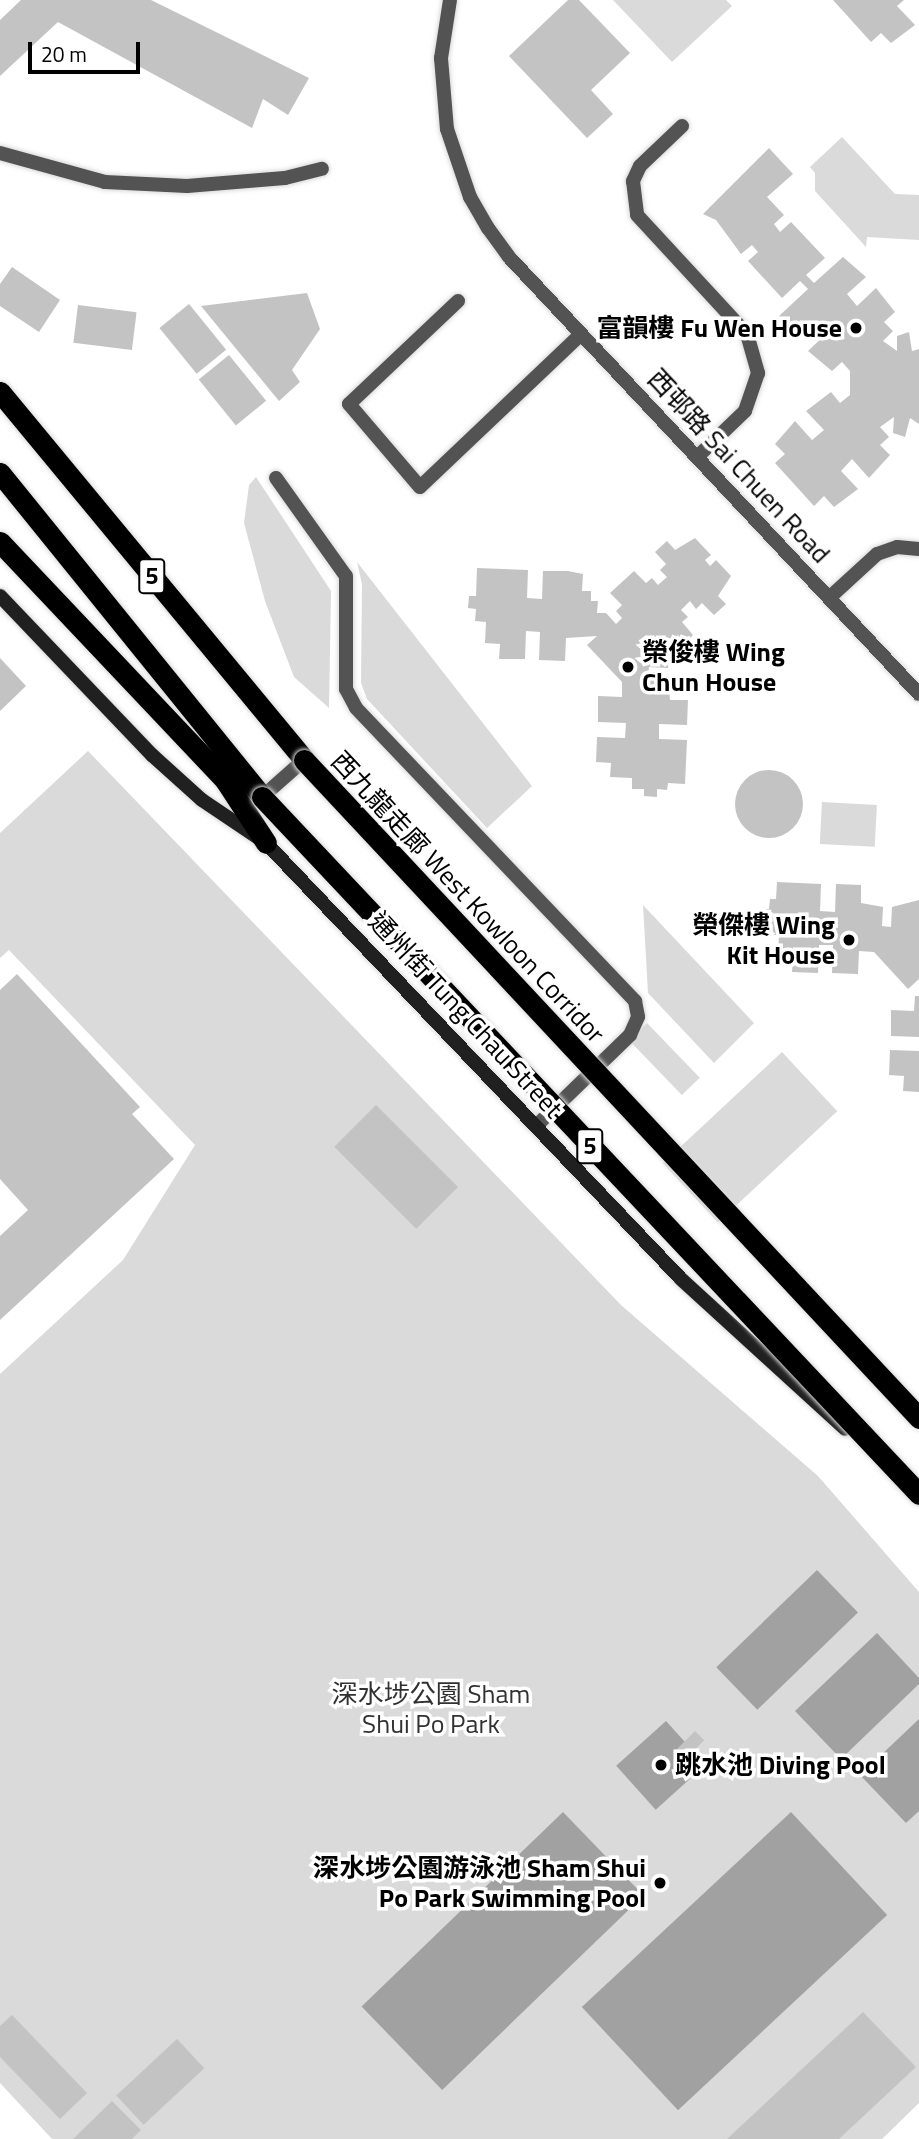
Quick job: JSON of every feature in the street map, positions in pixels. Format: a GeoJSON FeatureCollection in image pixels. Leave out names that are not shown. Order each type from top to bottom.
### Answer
{"type":"FeatureCollection","features":[{"type":"Feature","properties":{"kind":"highway","name":"西九龍走廊 West Kowloon Corridor"},"geometry":{"type":"LineString","coordinates":[[0,392],[305,762],[919,1418]]}},
{"type":"Feature","properties":{"kind":"highway","name":"5"},"geometry":{"type":"LineString","coordinates":[[0,473],[263,798],[919,1494]]}},
{"type":"Feature","properties":{"kind":"highway"},"geometry":{"type":"LineString","coordinates":[[0,542],[225,780],[266,843]]}},
{"type":"Feature","properties":{"kind":"main road","name":"通州街 Tung Chau Street"},"geometry":{"type":"LineString","coordinates":[[0,596],[152,755],[202,800],[266,843],[681,1279],[855,1437],[919,1506]]}},
{"type":"Feature","properties":{"kind":"street","name":"西邨路 Sai Chuen Road"},"geometry":{"type":"LineString","coordinates":[[450,0],[441,58],[442,94],[457,164],[488,228],[581,334],[919,694]]}},
{"type":"Feature","properties":{"kind":"street"},"geometry":{"type":"LineString","coordinates":[[682,127],[640,166],[633,181],[635,207],[648,228],[747,334],[758,373],[744,411],[697,457]]}},
{"type":"Feature","properties":{"kind":"street"},"geometry":{"type":"LineString","coordinates":[[0,153],[105,183],[187,186],[285,178],[322,169]]}},
{"type":"Feature","properties":{"kind":"street"},"geometry":{"type":"LineString","coordinates":[[458,301],[349,404],[420,487],[581,334]]}},
{"type":"Feature","properties":{"kind":"street"},"geometry":{"type":"LineString","coordinates":[[276,478],[346,576],[346,689],[356,708],[635,1001],[638,1017],[630,1035],[536,1126]]}},
{"type":"Feature","properties":{"kind":"street"},"geometry":{"type":"LineString","coordinates":[[829,598],[877,554],[897,547],[919,548]]}},
{"type":"Feature","properties":{"kind":"street"},"geometry":{"type":"LineString","coordinates":[[263,798],[305,762]]}},
{"type":"Feature","properties":{"kind":"green space"},"geometry":{"type":"Polygon","coordinates":[[[613,0],[726,0],[732,6],[672,62],[613,0]]]}},
{"type":"Feature","properties":{"kind":"green space"},"geometry":{"type":"Polygon","coordinates":[[[842,137],[895,194],[919,195],[919,240],[867,237],[866,247],[815,191],[815,173],[810,167],[842,137]]]}},
{"type":"Feature","properties":{"kind":"green space"},"geometry":{"type":"Polygon","coordinates":[[[256,477],[331,591],[329,708],[294,677],[265,601],[244,523],[249,485],[256,477]]]}},
{"type":"Feature","properties":{"kind":"green space"},"geometry":{"type":"Polygon","coordinates":[[[357,562],[532,786],[487,828],[367,699],[361,683],[362,584],[357,562]]]}},
{"type":"Feature","properties":{"kind":"green space","name":"深水埗公園 Sham Shui Po Park"},"geometry":{"type":"Polygon","coordinates":[[[88,751],[621,1305],[818,1476],[919,1592],[919,2103],[882,2139],[52,2139],[0,2083],[0,1374],[123,1260],[195,1145],[9,950],[0,958],[0,833],[88,751]]]}},
{"type":"Feature","properties":{"kind":"green space"},"geometry":{"type":"Polygon","coordinates":[[[822,802],[877,805],[875,847],[820,844],[822,802]]]}},
{"type":"Feature","properties":{"kind":"green space"},"geometry":{"type":"Polygon","coordinates":[[[643,905],[754,1023],[714,1063],[648,993],[643,905]]]}},
{"type":"Feature","properties":{"kind":"green space"},"geometry":{"type":"Polygon","coordinates":[[[647,1023],[700,1078],[682,1095],[629,1040],[647,1023]]]}},
{"type":"Feature","properties":{"kind":"green space"},"geometry":{"type":"Polygon","coordinates":[[[782,1052],[837,1111],[718,1222],[663,1163],[782,1052]]]}},
{"type":"Feature","properties":{"kind":"shaded area"},"geometry":{"type":"Polygon","coordinates":[[[817,1570],[858,1612],[757,1710],[716,1667],[817,1570]]]}},
{"type":"Feature","properties":{"kind":"shaded area"},"geometry":{"type":"Polygon","coordinates":[[[877,1633],[919,1678],[919,1684],[841,1759],[795,1711],[877,1633]]]}},
{"type":"Feature","properties":{"kind":"shaded area"},"geometry":{"type":"Polygon","coordinates":[[[919,1719],[919,1811],[906,1823],[860,1775],[919,1719]]]}},
{"type":"Feature","properties":{"kind":"shaded area","name":"跳水池 Diving Pool"},"geometry":{"type":"Polygon","coordinates":[[[666,1721],[705,1765],[656,1810],[616,1766],[666,1721]]]}},
{"type":"Feature","properties":{"kind":"shaded area"},"geometry":{"type":"Polygon","coordinates":[[[563,1812],[644,1895],[442,2090],[362,2007],[563,1812]]]}},
{"type":"Feature","properties":{"kind":"shaded area"},"geometry":{"type":"Polygon","coordinates":[[[791,1812],[887,1915],[678,2110],[582,2007],[791,1812]]]}},
{"type":"Feature","properties":{"kind":"building"},"geometry":{"type":"Polygon","coordinates":[[[21,0],[151,0],[309,78],[288,115],[263,99],[252,128],[58,22],[0,76],[0,20],[21,0]]]}},
{"type":"Feature","properties":{"kind":"building"},"geometry":{"type":"Polygon","coordinates":[[[568,0],[579,0],[630,53],[591,90],[613,114],[587,138],[509,56],[568,0]]]}},
{"type":"Feature","properties":{"kind":"building"},"geometry":{"type":"Polygon","coordinates":[[[833,0],[904,0],[897,6],[915,25],[891,43],[881,33],[871,42],[833,0]]]}},
{"type":"Feature","properties":{"kind":"building","name":"富韻樓 Fu Wen House"},"geometry":{"type":"Polygon","coordinates":[[[769,148],[793,174],[767,197],[784,215],[774,224],[780,232],[791,222],[825,258],[806,275],[814,283],[843,257],[866,277],[847,294],[857,306],[876,288],[895,312],[884,322],[893,331],[883,341],[897,351],[897,336],[909,332],[912,351],[919,349],[919,424],[910,418],[905,437],[893,433],[894,417],[880,427],[889,437],[880,445],[890,455],[869,478],[852,459],[841,471],[858,489],[834,507],[824,496],[814,506],[775,463],[785,454],[775,444],[795,421],[812,440],[824,430],[806,411],[831,392],[840,403],[850,395],[850,371],[842,362],[832,371],[808,351],[827,333],[817,322],[798,340],[779,316],[808,289],[800,281],[782,298],[748,261],[758,252],[752,245],[741,254],[716,220],[703,214],[769,148]]]}},
{"type":"Feature","properties":{"kind":"building"},"geometry":{"type":"Polygon","coordinates":[[[12,267],[60,300],[39,332],[0,306],[0,284],[12,267]]]}},
{"type":"Feature","properties":{"kind":"building"},"geometry":{"type":"Polygon","coordinates":[[[307,293],[320,329],[292,370],[300,382],[279,401],[201,306],[307,293]]]}},
{"type":"Feature","properties":{"kind":"building"},"geometry":{"type":"Polygon","coordinates":[[[189,304],[226,350],[197,374],[159,328],[189,304]]]}},
{"type":"Feature","properties":{"kind":"building"},"geometry":{"type":"Polygon","coordinates":[[[78,305],[137,312],[132,350],[73,343],[78,305]]]}},
{"type":"Feature","properties":{"kind":"building"},"geometry":{"type":"Polygon","coordinates":[[[229,355],[266,401],[236,425],[199,380],[229,355]]]}},
{"type":"Feature","properties":{"kind":"building","name":"榮俊樓 Wing Chun House"},"geometry":{"type":"Polygon","coordinates":[[[695,538],[711,555],[705,560],[710,566],[716,560],[731,576],[718,596],[726,604],[714,615],[702,603],[696,609],[690,601],[681,610],[688,617],[682,622],[693,635],[682,646],[677,641],[672,646],[668,668],[649,667],[648,676],[668,677],[670,700],[688,700],[687,725],[659,724],[659,739],[687,740],[685,784],[668,783],[667,790],[657,789],[657,797],[644,796],[644,789],[632,789],[632,778],[610,777],[611,763],[596,762],[597,737],[625,738],[626,723],[598,722],[598,696],[622,697],[622,682],[587,645],[597,636],[566,638],[565,661],[539,660],[540,632],[526,631],[525,659],[499,659],[500,644],[485,643],[486,622],[475,621],[476,609],[468,608],[469,596],[476,596],[477,568],[528,570],[527,598],[542,599],[543,571],[568,571],[583,574],[582,591],[591,591],[591,601],[598,601],[597,613],[606,613],[616,624],[622,618],[616,611],[622,605],[610,593],[634,571],[646,583],[652,578],[658,585],[667,577],[660,570],[666,564],[655,552],[667,541],[675,550],[695,538]]]}},
{"type":"Feature","properties":{"kind":"building"},"geometry":{"type":"Polygon","coordinates":[[[0,658],[26,686],[0,711],[0,658]]]}},
{"type":"Feature","properties":{"kind":"building"},"geometry":{"type":"Polygon","coordinates":[[[769,770],[782,772],[793,780],[801,791],[801,817],[793,828],[782,836],[769,838],[756,836],[745,828],[737,817],[735,804],[737,791],[745,780],[756,772],[769,770]]]}},
{"type":"Feature","properties":{"kind":"building","name":"榮傑樓 Wing Kit House"},"geometry":{"type":"Polygon","coordinates":[[[777,882],[821,884],[820,911],[835,912],[836,884],[861,885],[861,903],[883,907],[882,926],[891,927],[892,907],[919,900],[919,979],[908,989],[874,952],[859,951],[858,974],[832,973],[833,945],[819,945],[818,973],[792,972],[793,957],[778,957],[779,935],[768,935],[768,922],[761,922],[761,910],[769,909],[770,899],[776,899],[777,882]]]}},
{"type":"Feature","properties":{"kind":"building"},"geometry":{"type":"Polygon","coordinates":[[[17,974],[140,1107],[132,1114],[174,1159],[0,1320],[0,1236],[28,1210],[0,1179],[0,990],[17,974]]]}},
{"type":"Feature","properties":{"kind":"building"},"geometry":{"type":"Polygon","coordinates":[[[915,996],[919,996],[919,1037],[891,1036],[891,1010],[914,1011],[915,996]]]}},
{"type":"Feature","properties":{"kind":"building"},"geometry":{"type":"Polygon","coordinates":[[[890,1050],[919,1051],[919,1092],[903,1091],[904,1076],[889,1075],[890,1050]]]}},
{"type":"Feature","properties":{"kind":"building"},"geometry":{"type":"Polygon","coordinates":[[[376,1105],[458,1187],[416,1229],[334,1147],[376,1105]]]}},
{"type":"Feature","properties":{"kind":"building"},"geometry":{"type":"Polygon","coordinates":[[[695,1731],[704,1740],[682,1762],[673,1753],[695,1731]]]}},
{"type":"Feature","properties":{"kind":"building"},"geometry":{"type":"Polygon","coordinates":[[[863,2012],[916,2067],[839,2139],[727,2139],[863,2012]]]}},
{"type":"Feature","properties":{"kind":"building"},"geometry":{"type":"Polygon","coordinates":[[[12,2015],[87,2093],[60,2119],[0,2057],[0,2026],[12,2015]]]}},
{"type":"Feature","properties":{"kind":"building"},"geometry":{"type":"Polygon","coordinates":[[[177,2039],[204,2068],[144,2125],[116,2096],[177,2039]]]}},
{"type":"Feature","properties":{"kind":"building"},"geometry":{"type":"Polygon","coordinates":[[[112,2101],[141,2130],[132,2139],[73,2139],[112,2101]]]}},
{"type":"Feature","properties":{"kind":"place","name":"富韻樓 Fu Wen House"},"geometry":{"type":"Point","coordinates":[856,328]}},
{"type":"Feature","properties":{"kind":"place","name":"榮俊樓 Wing Chun House"},"geometry":{"type":"Point","coordinates":[628,667]}},
{"type":"Feature","properties":{"kind":"place","name":"榮傑樓 Wing Kit House"},"geometry":{"type":"Point","coordinates":[849,940]}},
{"type":"Feature","properties":{"kind":"place","name":"跳水池 Diving Pool"},"geometry":{"type":"Point","coordinates":[661,1765]}},
{"type":"Feature","properties":{"kind":"place","name":"深水埗公園游泳池 Sham Shui Po Park Swimming Pool"},"geometry":{"type":"Point","coordinates":[660,1883]}}]}
